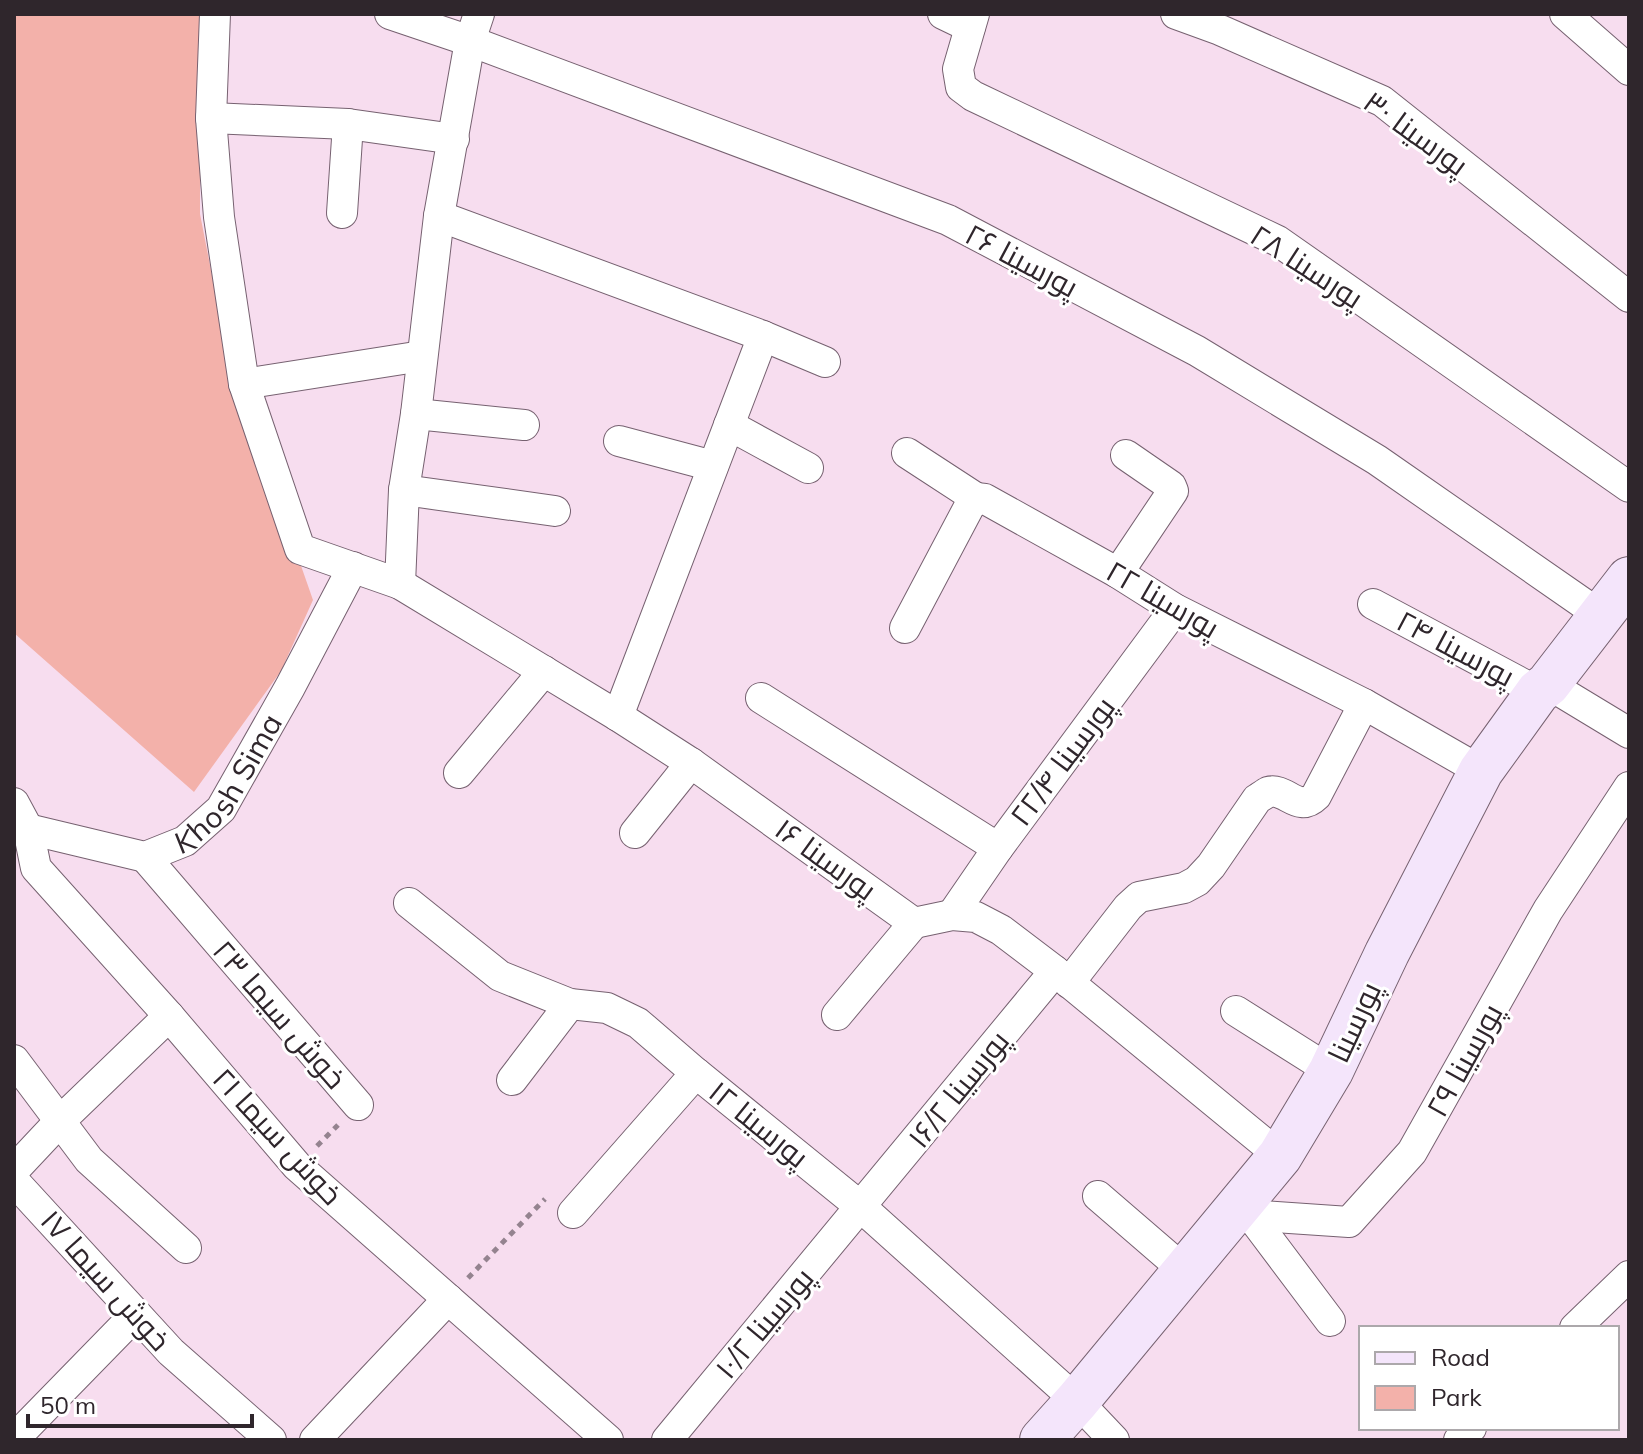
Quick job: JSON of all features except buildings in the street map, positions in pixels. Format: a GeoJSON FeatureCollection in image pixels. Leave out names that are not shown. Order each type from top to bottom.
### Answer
{"type":"FeatureCollection","features":[{"type":"Feature","properties":{"kind":"street"},"geometry":{"type":"LineString","coordinates":[[215,14],[211,118],[219,217],[244,384],[422,356]]}},
{"type":"Feature","properties":{"kind":"street","name":"پورسینا ۲۶"},"geometry":{"type":"LineString","coordinates":[[390,14],[475,27],[948,220],[1197,351],[1377,460],[1600,615]]}},
{"type":"Feature","properties":{"kind":"street","name":"پورسینا ۳۰"},"geometry":{"type":"LineString","coordinates":[[1176,14],[1382,101],[1629,297]]}},
{"type":"Feature","properties":{"kind":"street"},"geometry":{"type":"LineString","coordinates":[[1565,14],[1629,70]]}},
{"type":"Feature","properties":{"kind":"street","name":"پورسینا ۲۸"},"geometry":{"type":"LineString","coordinates":[[962,18],[958,69],[961,87],[973,96],[1278,241],[1629,487]]}},
{"type":"Feature","properties":{"kind":"street"},"geometry":{"type":"LineString","coordinates":[[400,584],[404,490],[439,216],[475,27]]}},
{"type":"Feature","properties":{"kind":"street"},"geometry":{"type":"LineString","coordinates":[[211,118],[348,124],[454,139]]}},
{"type":"Feature","properties":{"kind":"street"},"geometry":{"type":"LineString","coordinates":[[342,213],[348,124]]}},
{"type":"Feature","properties":{"kind":"street"},"geometry":{"type":"LineString","coordinates":[[439,216],[825,362]]}},
{"type":"Feature","properties":{"kind":"street"},"geometry":{"type":"LineString","coordinates":[[618,716],[763,336]]}},
{"type":"Feature","properties":{"kind":"street","name":"پورسینا ۱۶"},"geometry":{"type":"LineString","coordinates":[[244,384],[300,549],[400,584],[618,716],[691,763],[914,923]]}},
{"type":"Feature","properties":{"kind":"street"},"geometry":{"type":"LineString","coordinates":[[416,414],[524,425]]}},
{"type":"Feature","properties":{"kind":"street"},"geometry":{"type":"LineString","coordinates":[[729,425],[808,468]]}},
{"type":"Feature","properties":{"kind":"street"},"geometry":{"type":"LineString","coordinates":[[619,441],[713,466]]}},
{"type":"Feature","properties":{"kind":"street","name":"پورسینا ۲۲"},"geometry":{"type":"LineString","coordinates":[[907,453],[976,498],[985,499],[1118,573],[1175,609],[1364,704],[1481,771]]}},
{"type":"Feature","properties":{"kind":"street"},"geometry":{"type":"LineString","coordinates":[[1118,573],[1173,491],[1171,486],[1126,455]]}},
{"type":"Feature","properties":{"kind":"street"},"geometry":{"type":"LineString","coordinates":[[404,490],[555,511]]}},
{"type":"Feature","properties":{"kind":"street"},"geometry":{"type":"LineString","coordinates":[[905,628],[976,498]]}},
{"type":"Feature","properties":{"kind":"street","name":"Khosh Sima"},"geometry":{"type":"LineString","coordinates":[[19,821],[145,857],[185,841],[221,809],[353,567]]}},
{"type":"Feature","properties":{"kind":"street","name":"پورسینا"},"geometry":{"type":"LineString","coordinates":[[1042,1440],[1185,1271],[1241,1215],[1331,1071],[1387,953],[1481,771],[1629,579]]}},
{"type":"Feature","properties":{"kind":"street","name":"پورسینا ۲۴"},"geometry":{"type":"LineString","coordinates":[[1373,604],[1629,733]]}},
{"type":"Feature","properties":{"kind":"street","name":"پورسینا ۲۲/۴"},"geometry":{"type":"LineString","coordinates":[[952,915],[1175,609]]}},
{"type":"Feature","properties":{"kind":"street"},"geometry":{"type":"LineString","coordinates":[[459,773],[544,671]]}},
{"type":"Feature","properties":{"kind":"street"},"geometry":{"type":"LineString","coordinates":[[761,698],[998,848]]}},
{"type":"Feature","properties":{"kind":"street","name":"پورسینا ۱۶/۲"},"geometry":{"type":"LineString","coordinates":[[861,1207],[1062,977],[1139,897],[1184,888],[1197,881],[1211,866],[1257,799],[1267,792],[1276,792],[1302,803],[1310,802],[1316,796],[1364,704]]}},
{"type":"Feature","properties":{"kind":"street"},"geometry":{"type":"LineString","coordinates":[[635,833],[691,763]]}},
{"type":"Feature","properties":{"kind":"street","name":"پورسینا ۲۹"},"geometry":{"type":"LineString","coordinates":[[1241,1215],[1349,1222],[1412,1152],[1548,910],[1629,787]]}},
{"type":"Feature","properties":{"kind":"street","name":"خوش سیما ۲۱"},"geometry":{"type":"LineString","coordinates":[[19,821],[36,868],[169,1016],[297,1166],[608,1440]]}},
{"type":"Feature","properties":{"kind":"street","name":"خوش سیما ۲۳"},"geometry":{"type":"LineString","coordinates":[[145,857],[358,1105]]}},
{"type":"Feature","properties":{"kind":"street","name":"پورسینا ۱۲"},"geometry":{"type":"LineString","coordinates":[[409,903],[500,976],[570,1004],[607,1008],[638,1023],[861,1207],[1077,1401],[1114,1440]]}},
{"type":"Feature","properties":{"kind":"street"},"geometry":{"type":"LineString","coordinates":[[837,1015],[914,923],[952,915],[976,917],[1001,930],[1062,977],[1280,1156]]}},
{"type":"Feature","properties":{"kind":"street"},"geometry":{"type":"LineString","coordinates":[[512,1080],[570,1004]]}},
{"type":"Feature","properties":{"kind":"street"},"geometry":{"type":"LineString","coordinates":[[1236,1011],[1331,1071]]}},
{"type":"Feature","properties":{"kind":"street"},"geometry":{"type":"LineString","coordinates":[[14,1170],[169,1016]]}},
{"type":"Feature","properties":{"kind":"street"},"geometry":{"type":"LineString","coordinates":[[14,1060],[89,1160],[186,1248]]}},
{"type":"Feature","properties":{"kind":"street"},"geometry":{"type":"LineString","coordinates":[[573,1213],[696,1073]]}},
{"type":"Feature","properties":{"kind":"street","name":"خوش سیما ۱۷"},"geometry":{"type":"LineString","coordinates":[[14,1181],[171,1352],[271,1440]]}},
{"type":"Feature","properties":{"kind":"street"},"geometry":{"type":"LineString","coordinates":[[1098,1196],[1185,1271]]}},
{"type":"Feature","properties":{"kind":"street","name":"پورسینا ۱۰/۲"},"geometry":{"type":"LineString","coordinates":[[667,1440],[861,1207]]}},
{"type":"Feature","properties":{"kind":"street"},"geometry":{"type":"LineString","coordinates":[[1241,1215],[1330,1321]]}},
{"type":"Feature","properties":{"kind":"street"},"geometry":{"type":"LineString","coordinates":[[1577,1326],[1629,1276]]}},
{"type":"Feature","properties":{"kind":"street"},"geometry":{"type":"LineString","coordinates":[[315,1440],[448,1299]]}},
{"type":"Feature","properties":{"kind":"street"},"geometry":{"type":"LineString","coordinates":[[14,1439],[136,1314]]}},
{"type":"Feature","properties":{"kind":"path","name":"خوش سیما ۲۳"},"geometry":{"type":"LineString","coordinates":[[297,1166],[358,1105]]}},
{"type":"Feature","properties":{"kind":"path"},"geometry":{"type":"LineString","coordinates":[[448,1299],[554,1190],[573,1213]]}},
{"type":"Feature","properties":{"kind":"green space"},"geometry":{"type":"Polygon","coordinates":[[[14,14],[202,14],[200,214],[228,357],[313,600],[281,671],[194,792],[14,633],[14,14]]]}}]}
